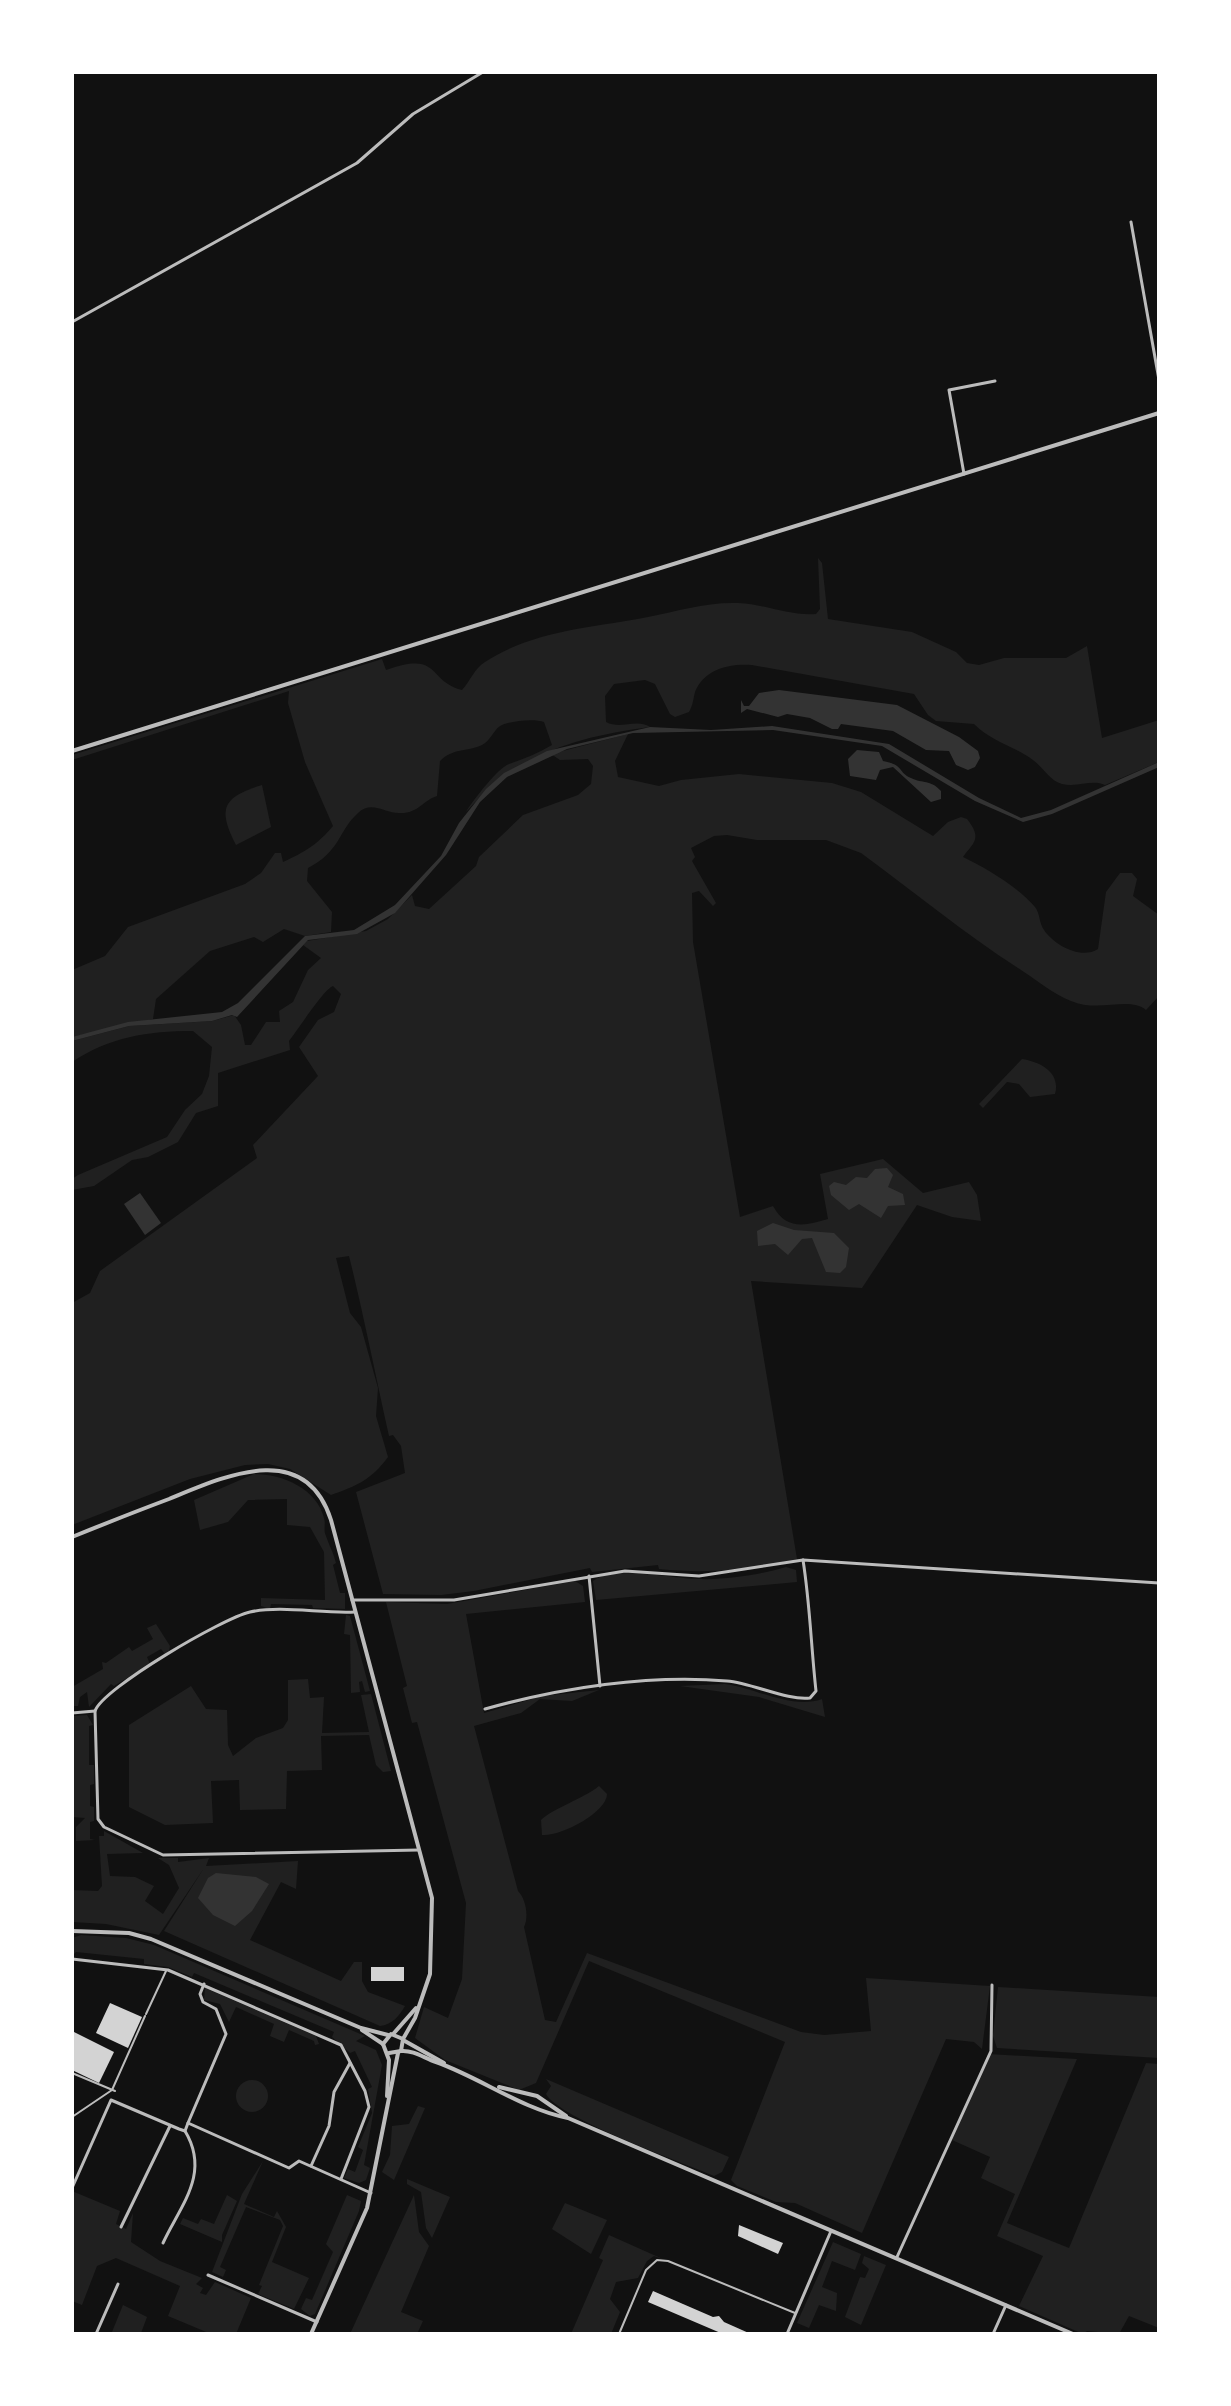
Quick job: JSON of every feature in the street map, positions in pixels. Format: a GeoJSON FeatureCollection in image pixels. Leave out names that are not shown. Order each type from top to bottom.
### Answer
{"type":"FeatureCollection","features":[{"type":"Feature","properties":{"kind":"street"},"geometry":{"type":"LineString","coordinates":[[72,322],[151,275],[338,175],[367,156],[413,114],[483,72]]}},
{"type":"Feature","properties":{"kind":"street"},"geometry":{"type":"LineString","coordinates":[[1131,222],[1159,380]]}},
{"type":"Feature","properties":{"kind":"street"},"geometry":{"type":"LineString","coordinates":[[964,474],[949,390],[995,381]]}},
{"type":"Feature","properties":{"kind":"street"},"geometry":{"type":"LineString","coordinates":[[72,751],[1159,413]]}},
{"type":"Feature","properties":{"kind":"street"},"geometry":{"type":"LineString","coordinates":[[72,1537],[238,1472],[275,1470],[296,1478],[322,1500],[352,1600],[419,1850],[433,1917],[430,1974],[399,2052],[387,2099],[371,2193],[358,2234],[311,2334]]}},
{"type":"Feature","properties":{"kind":"street"},"geometry":{"type":"LineString","coordinates":[[352,1600],[454,1600],[589,1576],[643,1571],[699,1576],[803,1560],[1159,1583]]}},
{"type":"Feature","properties":{"kind":"street"},"geometry":{"type":"LineString","coordinates":[[485,1709],[554,1691],[724,1680],[810,1698],[816,1691],[809,1629],[812,1617],[803,1560]]}},
{"type":"Feature","properties":{"kind":"street"},"geometry":{"type":"LineString","coordinates":[[589,1576],[600,1686]]}},
{"type":"Feature","properties":{"kind":"street"},"geometry":{"type":"LineString","coordinates":[[355,1612],[249,1612],[140,1672],[107,1696],[95,1711],[98,1819],[104,1827],[163,1855],[419,1850]]}},
{"type":"Feature","properties":{"kind":"street"},"geometry":{"type":"LineString","coordinates":[[72,1713],[95,1711]]}},
{"type":"Feature","properties":{"kind":"street"},"geometry":{"type":"LineString","coordinates":[[72,1931],[129,1933],[151,1939],[361,2028],[391,2034],[536,2109],[568,2118],[1073,2334]]}},
{"type":"Feature","properties":{"kind":"street"},"geometry":{"type":"LineString","coordinates":[[72,1959],[166,1970],[332,2038],[341,2045],[369,2107],[341,2179]]}},
{"type":"Feature","properties":{"kind":"street"},"geometry":{"type":"LineString","coordinates":[[72,2117],[113,2090],[166,1970]]}},
{"type":"Feature","properties":{"kind":"street"},"geometry":{"type":"LineString","coordinates":[[163,2243],[195,2181],[195,2159],[185,2131],[226,2034],[216,2009],[203,2002],[200,1994],[204,1984]]}},
{"type":"Feature","properties":{"kind":"street"},"geometry":{"type":"LineString","coordinates":[[897,2259],[991,2051],[992,1985]]}},
{"type":"Feature","properties":{"kind":"street"},"geometry":{"type":"LineString","coordinates":[[383,2044],[420,2002]]}},
{"type":"Feature","properties":{"kind":"street"},"geometry":{"type":"LineString","coordinates":[[361,2028],[383,2044],[387,2052],[387,2099]]}},
{"type":"Feature","properties":{"kind":"street"},"geometry":{"type":"LineString","coordinates":[[387,2052],[399,2052],[446,2065]]}},
{"type":"Feature","properties":{"kind":"street"},"geometry":{"type":"LineString","coordinates":[[311,2166],[329,2126],[334,2092],[345,2067],[351,2063]]}},
{"type":"Feature","properties":{"kind":"street"},"geometry":{"type":"LineString","coordinates":[[72,2073],[113,2090]]}},
{"type":"Feature","properties":{"kind":"street"},"geometry":{"type":"LineString","coordinates":[[497,2087],[532,2096],[568,2118]]}},
{"type":"Feature","properties":{"kind":"street"},"geometry":{"type":"LineString","coordinates":[[528,2105],[532,2096]]}},
{"type":"Feature","properties":{"kind":"street"},"geometry":{"type":"LineString","coordinates":[[72,2188],[111,2100],[185,2131]]}},
{"type":"Feature","properties":{"kind":"street"},"geometry":{"type":"LineString","coordinates":[[536,2109],[541,2100]]}},
{"type":"Feature","properties":{"kind":"street"},"geometry":{"type":"LineString","coordinates":[[188,2123],[289,2168],[299,2161],[371,2193]]}},
{"type":"Feature","properties":{"kind":"street"},"geometry":{"type":"LineString","coordinates":[[121,2227],[170,2126]]}},
{"type":"Feature","properties":{"kind":"street"},"geometry":{"type":"LineString","coordinates":[[787,2334],[831,2231]]}},
{"type":"Feature","properties":{"kind":"street"},"geometry":{"type":"LineString","coordinates":[[619,2334],[646,2270],[657,2260],[796,2313]]}},
{"type":"Feature","properties":{"kind":"street"},"geometry":{"type":"LineString","coordinates":[[208,2275],[317,2322]]}},
{"type":"Feature","properties":{"kind":"street"},"geometry":{"type":"LineString","coordinates":[[96,2334],[118,2284]]}},
{"type":"Feature","properties":{"kind":"street"},"geometry":{"type":"LineString","coordinates":[[993,2334],[1006,2305]]}},
{"type":"Feature","properties":{"kind":"shaded area"},"geometry":{"type":"Polygon","coordinates":[[[818,558],[822,563],[828,619],[912,632],[956,652],[967,663],[979,665],[1004,658],[1066,658],[1087,646],[1102,738],[1159,720],[1159,762],[1105,785],[1062,784],[1033,760],[974,724],[936,721],[928,715],[914,694],[752,665],[735,665],[711,673],[699,684],[689,712],[675,717],[670,714],[655,684],[645,680],[614,684],[605,696],[606,722],[650,727],[572,743],[527,762],[485,792],[466,812],[504,767],[552,745],[544,722],[522,721],[500,726],[482,745],[455,752],[440,761],[437,796],[405,813],[373,807],[363,809],[351,820],[327,855],[308,868],[307,881],[332,912],[331,932],[305,936],[284,929],[263,942],[254,937],[210,951],[156,999],[153,1019],[72,1037],[72,970],[105,956],[128,927],[245,884],[261,873],[275,853],[281,853],[283,862],[311,847],[333,826],[305,762],[288,703],[289,691],[72,760],[72,755],[382,659],[386,670],[416,663],[425,665],[451,686],[462,690],[478,668],[504,651],[564,632],[726,603],[816,614],[820,609],[818,558]]]}},
{"type":"Feature","properties":{"kind":"shaded area"},"geometry":{"type":"Polygon","coordinates":[[[779,690],[897,705],[959,737],[978,751],[980,758],[975,767],[968,770],[956,765],[949,751],[926,750],[893,731],[841,724],[838,729],[832,729],[810,718],[787,714],[778,717],[747,709],[741,713],[741,700],[744,706],[749,706],[759,693],[779,690]]]}},
{"type":"Feature","properties":{"kind":"shaded area"},"geometry":{"type":"Polygon","coordinates":[[[772,726],[889,744],[979,798],[1021,818],[1051,810],[1159,762],[1159,767],[1052,814],[1023,822],[975,801],[882,746],[773,730],[633,733],[567,749],[507,777],[480,802],[446,855],[395,913],[357,934],[308,940],[237,1017],[232,1015],[212,1021],[129,1026],[72,1041],[72,1037],[128,1022],[222,1012],[238,1003],[305,936],[354,930],[395,905],[441,856],[459,823],[486,789],[504,773],[547,751],[650,727],[711,730],[772,726]]]}},
{"type":"Feature","properties":{"kind":"shaded area"},"geometry":{"type":"Polygon","coordinates":[[[628,734],[615,761],[618,777],[659,786],[681,780],[739,774],[832,783],[861,792],[933,836],[948,822],[961,817],[967,819],[975,831],[975,840],[963,857],[1020,892],[1037,909],[1048,936],[1076,952],[1098,949],[1106,892],[1120,873],[1132,873],[1137,879],[1133,896],[1159,915],[1159,996],[1146,1010],[1131,1004],[1092,1006],[1059,995],[1003,958],[861,853],[826,840],[757,840],[727,835],[714,836],[691,848],[695,857],[692,861],[716,903],[713,906],[699,891],[692,893],[693,942],[740,1217],[773,1206],[790,1223],[828,1219],[820,1174],[883,1159],[923,1193],[969,1182],[977,1195],[981,1221],[952,1217],[917,1205],[862,1288],[751,1281],[797,1559],[712,1571],[659,1569],[658,1565],[592,1572],[590,1568],[474,1591],[441,1595],[383,1594],[356,1492],[405,1473],[401,1446],[393,1435],[389,1436],[349,1256],[336,1258],[350,1313],[361,1327],[378,1388],[376,1416],[388,1457],[376,1471],[356,1485],[331,1495],[290,1469],[268,1464],[245,1465],[190,1479],[72,1525],[72,1303],[90,1293],[100,1271],[257,1158],[253,1145],[318,1076],[299,1047],[318,1020],[334,1012],[341,994],[333,986],[323,994],[289,1041],[290,1050],[218,1073],[218,1106],[196,1113],[178,1142],[148,1157],[132,1160],[94,1186],[72,1190],[72,1179],[78,1175],[167,1137],[185,1110],[202,1094],[209,1076],[212,1047],[193,1031],[160,1032],[115,1041],[72,1062],[72,1041],[129,1026],[212,1021],[234,1015],[241,1025],[245,1045],[251,1045],[266,1022],[280,1022],[279,1011],[293,1002],[308,970],[321,958],[303,945],[307,941],[366,931],[388,919],[412,895],[415,906],[429,909],[476,866],[479,857],[523,815],[578,795],[591,784],[593,766],[588,759],[560,760],[551,754],[628,734]]]}},
{"type":"Feature","properties":{"kind":"shaded area"},"geometry":{"type":"Polygon","coordinates":[[[857,750],[879,752],[883,761],[895,764],[907,776],[937,787],[941,791],[941,799],[931,802],[893,767],[880,770],[876,780],[850,776],[848,759],[857,750]]]}},
{"type":"Feature","properties":{"kind":"shaded area"},"geometry":{"type":"Polygon","coordinates":[[[262,785],[271,827],[236,845],[227,822],[227,806],[239,794],[262,785]]]}},
{"type":"Feature","properties":{"kind":"shaded area"},"geometry":{"type":"Polygon","coordinates":[[[1022,1059],[1036,1063],[1052,1074],[1055,1094],[1030,1097],[1019,1084],[1007,1082],[983,1108],[979,1104],[1022,1059]]]}},
{"type":"Feature","properties":{"kind":"shaded area"},"geometry":{"type":"Polygon","coordinates":[[[887,1168],[893,1175],[888,1187],[903,1194],[905,1205],[888,1206],[881,1218],[859,1204],[849,1210],[831,1195],[829,1186],[834,1182],[846,1185],[856,1177],[867,1178],[875,1169],[887,1168]]]}},
{"type":"Feature","properties":{"kind":"shaded area"},"geometry":{"type":"Polygon","coordinates":[[[140,1193],[161,1223],[145,1235],[124,1204],[140,1193]]]}},
{"type":"Feature","properties":{"kind":"shaded area"},"geometry":{"type":"Polygon","coordinates":[[[773,1223],[794,1230],[834,1233],[849,1248],[846,1267],[840,1273],[826,1272],[812,1238],[802,1239],[788,1255],[775,1244],[758,1246],[757,1231],[773,1223]]]}},
{"type":"Feature","properties":{"kind":"shaded area"},"geometry":{"type":"Polygon","coordinates":[[[254,1474],[287,1480],[314,1499],[324,1518],[340,1593],[345,1593],[345,1609],[313,1608],[312,1605],[271,1604],[270,1609],[261,1606],[261,1598],[325,1600],[324,1552],[310,1527],[287,1525],[287,1499],[248,1500],[228,1522],[200,1530],[194,1500],[254,1474]]]}},
{"type":"Feature","properties":{"kind":"shaded area"},"geometry":{"type":"Polygon","coordinates":[[[786,1567],[796,1570],[797,1582],[596,1600],[593,1581],[602,1576],[628,1573],[720,1579],[786,1567]]]}},
{"type":"Feature","properties":{"kind":"shaded area"},"geometry":{"type":"Polygon","coordinates":[[[575,1581],[583,1586],[585,1602],[466,1614],[484,1713],[542,1696],[599,1690],[572,1701],[540,1699],[521,1713],[474,1726],[518,1891],[525,1903],[524,1927],[545,2020],[556,2022],[587,1953],[801,2032],[824,2035],[871,2031],[866,1978],[990,1986],[982,2049],[974,2042],[946,2039],[862,2233],[795,2203],[776,2202],[737,2186],[731,2180],[785,2042],[589,1961],[536,2083],[519,2090],[445,2060],[415,2038],[424,2007],[448,2018],[462,1979],[466,1903],[417,1722],[412,1723],[403,1688],[407,1686],[386,1602],[447,1604],[575,1581]]]}},
{"type":"Feature","properties":{"kind":"shaded area"},"geometry":{"type":"Polygon","coordinates":[[[346,1615],[350,1616],[370,1691],[365,1692],[362,1681],[359,1682],[360,1692],[351,1693],[350,1635],[344,1634],[346,1615]]]}},
{"type":"Feature","properties":{"kind":"shaded area"},"geometry":{"type":"Polygon","coordinates":[[[156,1624],[170,1646],[169,1651],[165,1654],[161,1649],[147,1657],[150,1664],[114,1686],[111,1684],[89,1707],[87,1692],[80,1697],[78,1706],[73,1706],[72,1687],[103,1669],[102,1662],[106,1663],[129,1647],[132,1651],[153,1639],[147,1628],[156,1624]]]}},
{"type":"Feature","properties":{"kind":"shaded area"},"geometry":{"type":"Polygon","coordinates":[[[308,1679],[310,1698],[324,1697],[322,1733],[369,1732],[361,1695],[371,1694],[391,1771],[383,1772],[376,1765],[369,1735],[321,1736],[322,1770],[287,1771],[286,1809],[240,1810],[239,1780],[211,1781],[213,1823],[165,1825],[129,1807],[129,1725],[191,1686],[206,1709],[227,1710],[228,1745],[233,1756],[256,1738],[283,1728],[288,1720],[288,1680],[308,1679]]]}},
{"type":"Feature","properties":{"kind":"shaded area"},"geometry":{"type":"Polygon","coordinates":[[[725,1684],[786,1700],[810,1702],[822,1699],[825,1717],[759,1697],[680,1686],[725,1684]]]}},
{"type":"Feature","properties":{"kind":"shaded area"},"geometry":{"type":"Polygon","coordinates":[[[87,1715],[93,1725],[89,1726],[89,1765],[94,1765],[90,1806],[94,1807],[94,1821],[90,1822],[90,1839],[95,1840],[76,1841],[76,1827],[85,1818],[72,1817],[72,1716],[87,1715]]]}},
{"type":"Feature","properties":{"kind":"shaded area"},"geometry":{"type":"Polygon","coordinates":[[[599,1786],[607,1794],[605,1801],[591,1816],[570,1828],[542,1835],[541,1820],[599,1786]]]}},
{"type":"Feature","properties":{"kind":"shaded area"},"geometry":{"type":"Polygon","coordinates":[[[104,1831],[143,1853],[107,1854],[110,1876],[135,1877],[154,1886],[145,1901],[163,1914],[179,1888],[169,1865],[158,1858],[178,1858],[178,1862],[209,1858],[206,1866],[298,1861],[296,1889],[281,1882],[250,1940],[341,1981],[354,1962],[362,1962],[362,1981],[368,1992],[405,2006],[395,2019],[380,2026],[164,1931],[204,1868],[159,1935],[106,1924],[72,1922],[72,1890],[98,1891],[102,1886],[99,1836],[104,1836],[104,1831]]]}},
{"type":"Feature","properties":{"kind":"shaded area"},"geometry":{"type":"Polygon","coordinates":[[[216,1873],[256,1877],[269,1884],[252,1911],[235,1926],[213,1915],[198,1898],[208,1878],[216,1873]]]}},
{"type":"Feature","properties":{"kind":"shaded area"},"geometry":{"type":"Polygon","coordinates":[[[81,1935],[126,1938],[154,1945],[365,2036],[356,2041],[376,2050],[382,2065],[364,2165],[370,2168],[366,2180],[359,2183],[344,2178],[348,2169],[355,2172],[363,2150],[358,2147],[372,2113],[368,2089],[372,2087],[355,2051],[350,2053],[332,2037],[334,2032],[194,1973],[192,1977],[168,1967],[144,1964],[144,1959],[76,1952],[72,1956],[72,1938],[81,1935]]]}},
{"type":"Feature","properties":{"kind":"shaded area"},"geometry":{"type":"Polygon","coordinates":[[[998,1987],[1159,1997],[1159,2058],[997,2048],[993,2036],[998,1987]]]}},
{"type":"Feature","properties":{"kind":"shaded area"},"geometry":{"type":"Polygon","coordinates":[[[205,1988],[316,2036],[319,2044],[315,2045],[314,2041],[289,2030],[284,2042],[270,2036],[274,2024],[236,2007],[229,2022],[220,2004],[204,2000],[205,1988]]]}},
{"type":"Feature","properties":{"kind":"shaded area"},"geometry":{"type":"Polygon","coordinates":[[[988,2054],[1077,2059],[1007,2223],[1069,2248],[1146,2063],[1159,2064],[1159,2328],[1129,2316],[1119,2334],[1087,2331],[1083,2334],[1019,2306],[1043,2256],[997,2236],[1015,2194],[981,2178],[990,2157],[952,2140],[988,2054]]]}},
{"type":"Feature","properties":{"kind":"shaded area"},"geometry":{"type":"Polygon","coordinates":[[[546,2079],[729,2157],[722,2172],[714,2176],[623,2139],[574,2115],[546,2094],[551,2086],[546,2079]]]}},
{"type":"Feature","properties":{"kind":"shaded area"},"geometry":{"type":"Polygon","coordinates":[[[252,2080],[264,2084],[268,2096],[264,2108],[252,2112],[240,2108],[236,2096],[240,2084],[252,2080]]]}},
{"type":"Feature","properties":{"kind":"shaded area"},"geometry":{"type":"Polygon","coordinates":[[[418,2106],[425,2108],[394,2180],[382,2172],[390,2155],[392,2126],[409,2124],[418,2106]]]}},
{"type":"Feature","properties":{"kind":"shaded area"},"geometry":{"type":"Polygon","coordinates":[[[263,2161],[244,2204],[274,2217],[277,2211],[286,2227],[272,2262],[309,2278],[294,2309],[258,2294],[283,2226],[280,2220],[246,2207],[220,2267],[226,2270],[223,2277],[212,2272],[242,2194],[263,2161]]]}},
{"type":"Feature","properties":{"kind":"shaded area"},"geometry":{"type":"Polygon","coordinates":[[[407,2179],[450,2197],[432,2238],[426,2228],[421,2192],[407,2184],[407,2179]]]}},
{"type":"Feature","properties":{"kind":"shaded area"},"geometry":{"type":"Polygon","coordinates":[[[72,2191],[120,2211],[116,2224],[126,2229],[133,2213],[131,2242],[160,2261],[202,2278],[196,2284],[203,2288],[200,2293],[206,2295],[215,2282],[251,2298],[236,2334],[211,2334],[168,2316],[180,2286],[116,2258],[97,2266],[82,2305],[72,2301],[72,2191]]]}},
{"type":"Feature","properties":{"kind":"shaded area"},"geometry":{"type":"Polygon","coordinates":[[[227,2195],[237,2201],[222,2235],[222,2242],[180,2224],[183,2218],[198,2224],[201,2219],[214,2224],[227,2195]]]}},
{"type":"Feature","properties":{"kind":"shaded area"},"geometry":{"type":"Polygon","coordinates":[[[347,2195],[361,2201],[359,2211],[315,2314],[310,2316],[301,2309],[306,2298],[312,2300],[333,2252],[326,2244],[347,2195]]]}},
{"type":"Feature","properties":{"kind":"shaded area"},"geometry":{"type":"Polygon","coordinates":[[[414,2195],[419,2232],[429,2246],[401,2312],[423,2321],[417,2334],[350,2334],[414,2195]]]}},
{"type":"Feature","properties":{"kind":"shaded area"},"geometry":{"type":"Polygon","coordinates":[[[565,2203],[607,2220],[591,2254],[552,2229],[565,2203]]]}},
{"type":"Feature","properties":{"kind":"shaded area"},"geometry":{"type":"Polygon","coordinates":[[[609,2235],[665,2260],[654,2256],[647,2261],[638,2278],[616,2282],[610,2299],[620,2312],[611,2334],[571,2334],[603,2260],[599,2258],[609,2235]]]}},
{"type":"Feature","properties":{"kind":"shaded area"},"geometry":{"type":"Polygon","coordinates":[[[833,2242],[861,2254],[855,2270],[832,2261],[822,2287],[837,2293],[836,2311],[819,2305],[809,2328],[797,2323],[833,2242]]]}},
{"type":"Feature","properties":{"kind":"shaded area"},"geometry":{"type":"Polygon","coordinates":[[[864,2256],[886,2265],[861,2325],[845,2317],[860,2277],[865,2278],[869,2269],[862,2263],[864,2256]]]}},
{"type":"Feature","properties":{"kind":"shaded area"},"geometry":{"type":"Polygon","coordinates":[[[123,2305],[147,2317],[141,2333],[112,2332],[123,2305]]]}},
{"type":"Feature","properties":{"kind":"building"},"geometry":{"type":"Polygon","coordinates":[[[371,1967],[404,1967],[404,1981],[371,1981],[371,1967]]]}},
{"type":"Feature","properties":{"kind":"building"},"geometry":{"type":"Polygon","coordinates":[[[110,2003],[142,2017],[128,2048],[96,2033],[110,2003]]]}},
{"type":"Feature","properties":{"kind":"building"},"geometry":{"type":"Polygon","coordinates":[[[72,2031],[114,2052],[99,2083],[72,2070],[72,2031]]]}},
{"type":"Feature","properties":{"kind":"building"},"geometry":{"type":"Polygon","coordinates":[[[739,2225],[783,2243],[778,2254],[738,2236],[739,2225]]]}},
{"type":"Feature","properties":{"kind":"building"},"geometry":{"type":"Polygon","coordinates":[[[653,2291],[713,2317],[719,2316],[724,2322],[751,2334],[723,2334],[648,2302],[653,2291]]]}}]}
